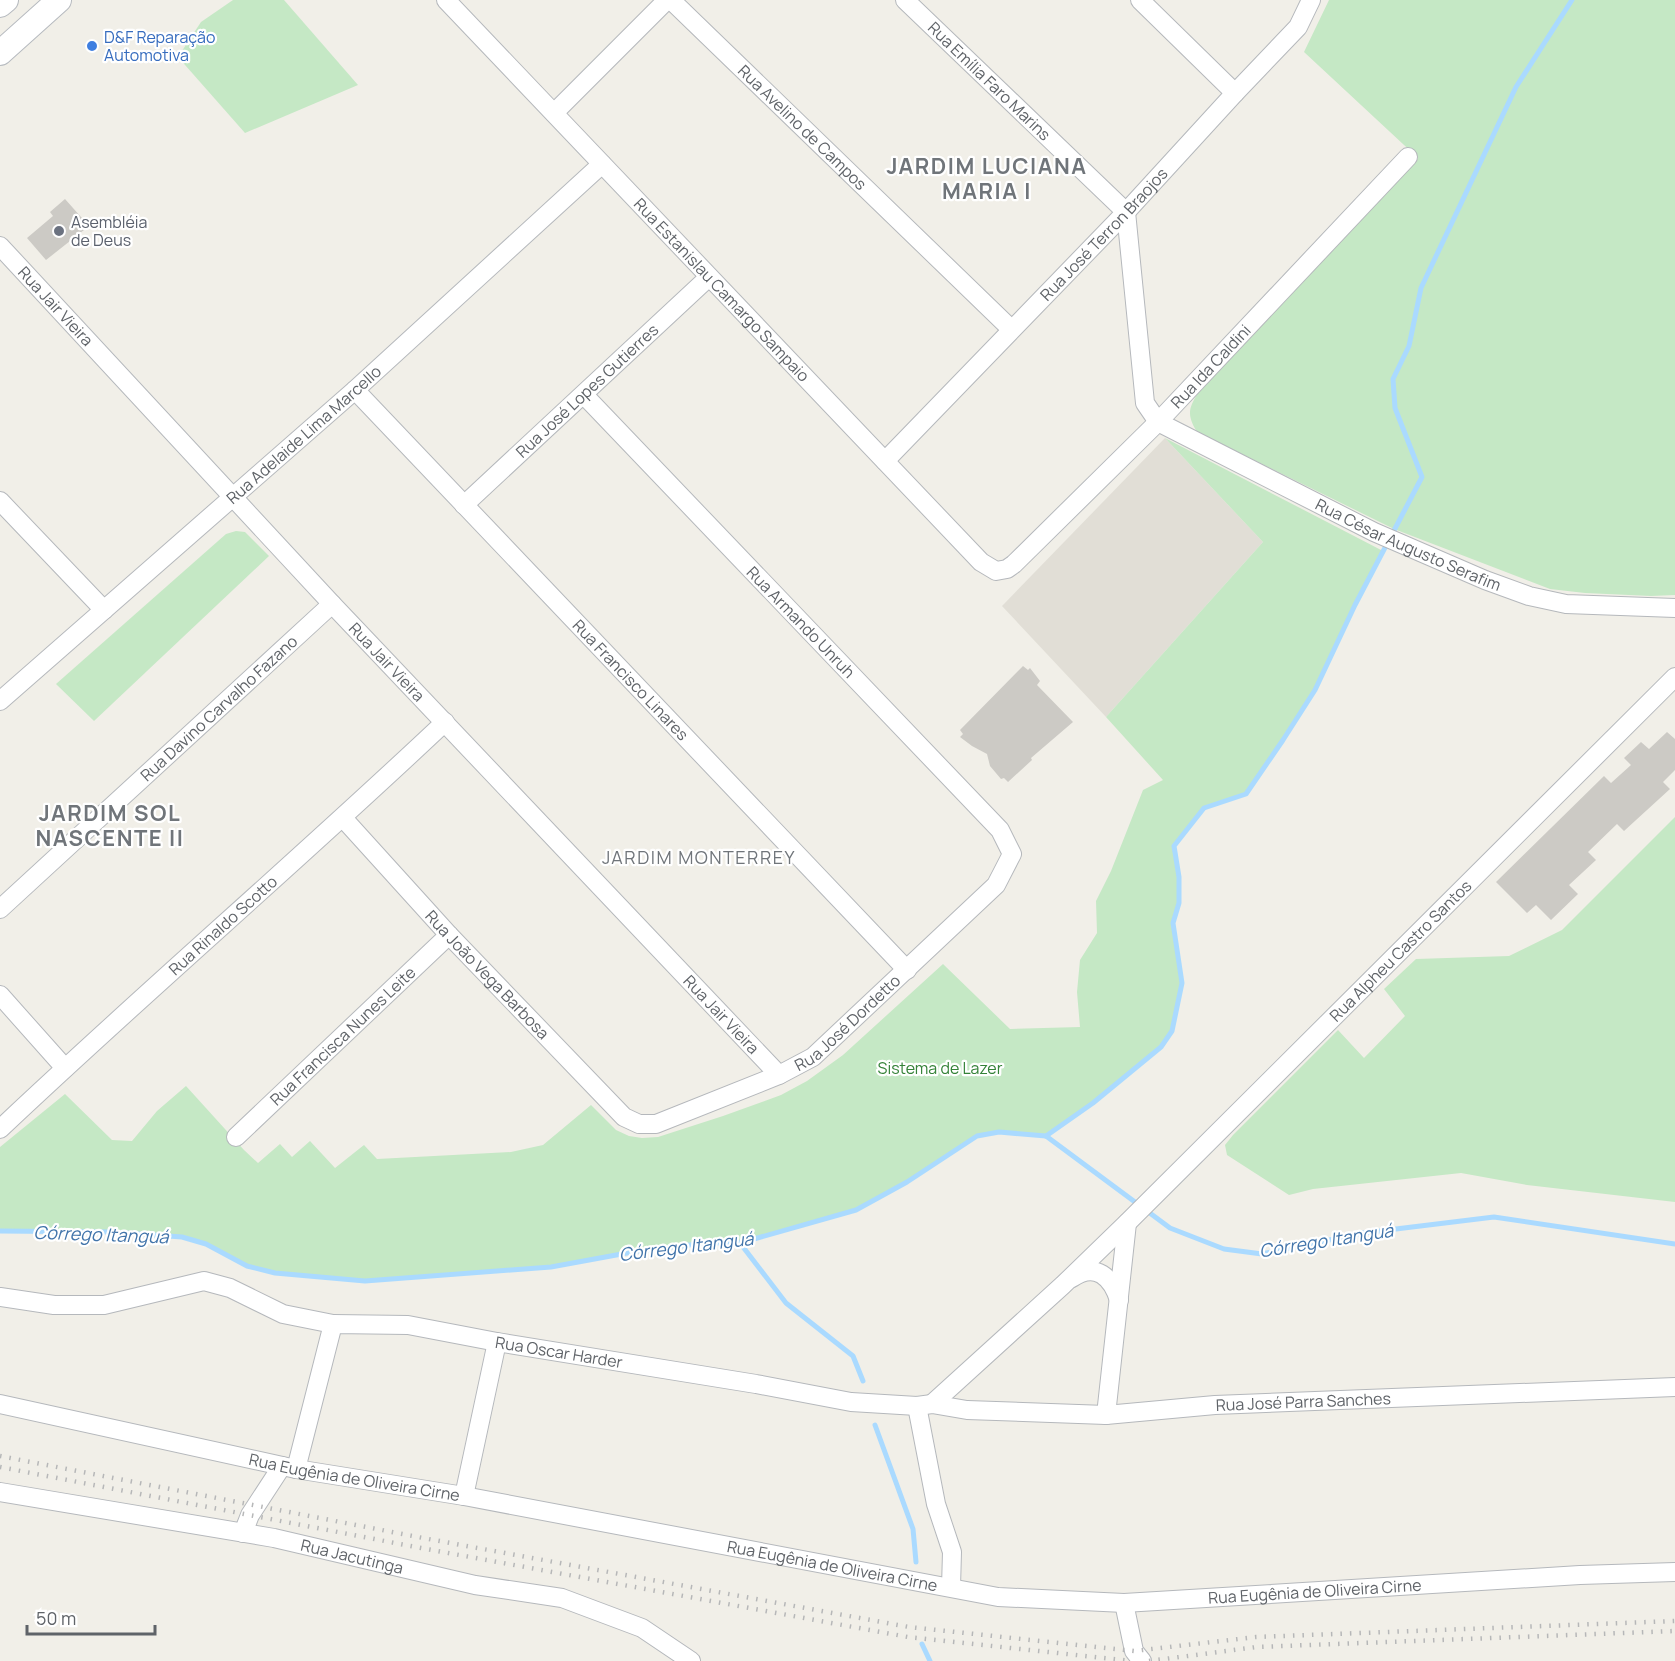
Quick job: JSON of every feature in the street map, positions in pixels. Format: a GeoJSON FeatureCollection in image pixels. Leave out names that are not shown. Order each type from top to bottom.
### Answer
{"type":"FeatureCollection","features":[{"type":"Feature","properties":{"kind":"street"},"geometry":{"type":"LineString","coordinates":[[0,5],[6,0]]}},
{"type":"Feature","properties":{"kind":"street"},"geometry":{"type":"LineString","coordinates":[[0,53],[59,0]]}},
{"type":"Feature","properties":{"kind":"street","name":"Rua Estanislau Camargo Sampaio"},"geometry":{"type":"LineString","coordinates":[[446,0],[981,562],[996,571],[1007,569]]}},
{"type":"Feature","properties":{"kind":"street"},"geometry":{"type":"LineString","coordinates":[[554,113],[669,0]]}},
{"type":"Feature","properties":{"kind":"street","name":"Rua Avelino de Campos"},"geometry":{"type":"LineString","coordinates":[[669,0],[1011,329]]}},
{"type":"Feature","properties":{"kind":"street","name":"Rua Emília Faro Marins"},"geometry":{"type":"LineString","coordinates":[[905,0],[1126,212]]}},
{"type":"Feature","properties":{"kind":"street"},"geometry":{"type":"LineString","coordinates":[[1140,0],[1235,93]]}},
{"type":"Feature","properties":{"kind":"street","name":"Rua José Terron Braojos"},"geometry":{"type":"LineString","coordinates":[[885,461],[1126,212],[1298,27],[1311,0]]}},
{"type":"Feature","properties":{"kind":"street","name":"Rua Ida Caldini"},"geometry":{"type":"LineString","coordinates":[[1007,569],[1158,422],[1408,157]]}},
{"type":"Feature","properties":{"kind":"street","name":"Rua Adelaide Lima Marcello"},"geometry":{"type":"LineString","coordinates":[[0,700],[355,390],[602,164]]}},
{"type":"Feature","properties":{"kind":"street"},"geometry":{"type":"LineString","coordinates":[[1126,212],[1145,403],[1158,422]]}},
{"type":"Feature","properties":{"kind":"street","name":"Rua Jair Vieira"},"geometry":{"type":"LineString","coordinates":[[1,247],[332,604],[779,1075]]}},
{"type":"Feature","properties":{"kind":"street","name":"Rua José Lopes Gutierres"},"geometry":{"type":"LineString","coordinates":[[464,504],[709,277]]}},
{"type":"Feature","properties":{"kind":"street","name":"Rua Francisco Linares"},"geometry":{"type":"LineString","coordinates":[[355,390],[907,970]]}},
{"type":"Feature","properties":{"kind":"street","name":"Rua Armando Unruh"},"geometry":{"type":"LineString","coordinates":[[584,395],[1000,830],[1012,854]]}},
{"type":"Feature","properties":{"kind":"street","name":"Rua César Augusto Serafim"},"geometry":{"type":"LineString","coordinates":[[1158,422],[1374,532],[1485,580],[1529,596],[1566,604],[1675,608]]}},
{"type":"Feature","properties":{"kind":"street"},"geometry":{"type":"LineString","coordinates":[[0,501],[104,610]]}},
{"type":"Feature","properties":{"kind":"street","name":"Rua Davino Carvalho Fazano"},"geometry":{"type":"LineString","coordinates":[[0,909],[332,604]]}},
{"type":"Feature","properties":{"kind":"street","name":"Rua Alpheu Castro Santos"},"geometry":{"type":"LineString","coordinates":[[1064,1285],[1675,677]]}},
{"type":"Feature","properties":{"kind":"street","name":"Rua Rinaldo Scotto"},"geometry":{"type":"LineString","coordinates":[[0,1129],[446,722]]}},
{"type":"Feature","properties":{"kind":"street","name":"Rua João Vega Barbosa"},"geometry":{"type":"LineString","coordinates":[[343,818],[449,935],[624,1117],[639,1124]]}},
{"type":"Feature","properties":{"kind":"street","name":"Rua José Dordetto"},"geometry":{"type":"LineString","coordinates":[[639,1124],[656,1124],[779,1075],[813,1057],[996,885],[1012,854]]}},
{"type":"Feature","properties":{"kind":"street","name":"Rua Francisca Nunes Leite"},"geometry":{"type":"LineString","coordinates":[[236,1137],[449,935]]}},
{"type":"Feature","properties":{"kind":"street"},"geometry":{"type":"LineString","coordinates":[[0,995],[65,1068]]}},
{"type":"Feature","properties":{"kind":"street"},"geometry":{"type":"LineString","coordinates":[[1106,1416],[1129,1221]]}},
{"type":"Feature","properties":{"kind":"street","name":"Rua Alpheu Castro Santos"},"geometry":{"type":"LineString","coordinates":[[925,1405],[1077,1275],[1092,1271],[1100,1273],[1110,1280],[1119,1300]]}},
{"type":"Feature","properties":{"kind":"street","name":"Rua Oscar Harder"},"geometry":{"type":"LineString","coordinates":[[0,1297],[54,1305],[104,1305],[204,1281],[230,1288],[283,1314],[333,1324],[408,1325],[851,1402],[925,1405]]}},
{"type":"Feature","properties":{"kind":"street"},"geometry":{"type":"LineString","coordinates":[[243,1533],[250,1515],[289,1468],[333,1324]]}},
{"type":"Feature","properties":{"kind":"street"},"geometry":{"type":"LineString","coordinates":[[464,1496],[497,1342]]}},
{"type":"Feature","properties":{"kind":"street","name":"Rua José Parra Sanches"},"geometry":{"type":"LineString","coordinates":[[925,1405],[967,1410],[1106,1416],[1226,1404],[1675,1387]]}},
{"type":"Feature","properties":{"kind":"street","name":"Rua Eugênia de Oliveira Cirne"},"geometry":{"type":"LineString","coordinates":[[0,1404],[289,1468],[464,1496],[998,1597],[1124,1603],[1580,1575],[1675,1572]]}},
{"type":"Feature","properties":{"kind":"street"},"geometry":{"type":"LineString","coordinates":[[925,1405],[936,1504],[952,1552],[951,1587]]}},
{"type":"Feature","properties":{"kind":"street","name":"Rua Jacutinga"},"geometry":{"type":"LineString","coordinates":[[0,1492],[274,1538],[475,1585],[562,1598],[642,1628],[691,1661]]}},
{"type":"Feature","properties":{"kind":"street"},"geometry":{"type":"LineString","coordinates":[[1124,1603],[1134,1651],[1142,1661]]}},
{"type":"Feature","properties":{"kind":"shaded area"},"geometry":{"type":"Polygon","coordinates":[[[1165,438],[1263,542],[1106,717],[1002,606],[1165,438]]]}},
{"type":"Feature","properties":{"kind":"green space"},"geometry":{"type":"Polygon","coordinates":[[[233,0],[284,0],[358,85],[245,133],[178,57],[201,22],[233,0]]]}},
{"type":"Feature","properties":{"kind":"green space"},"geometry":{"type":"Polygon","coordinates":[[[1329,0],[1675,0],[1675,595],[1585,593],[1550,589],[1394,529],[1197,432],[1190,412],[1198,393],[1418,158],[1304,52],[1329,0]]]}},
{"type":"Feature","properties":{"kind":"green space","name":"Sistema de Lazer"},"geometry":{"type":"Polygon","coordinates":[[[1165,438],[1383,551],[1315,690],[1246,794],[1204,808],[1174,846],[1179,877],[1179,903],[1173,924],[1182,983],[1172,1031],[1159,1048],[1093,1103],[1046,1136],[999,1132],[977,1136],[907,1182],[856,1210],[740,1243],[707,1243],[638,1251],[551,1267],[365,1281],[275,1273],[247,1266],[206,1244],[182,1237],[112,1232],[0,1231],[0,1147],[65,1094],[112,1140],[132,1141],[157,1111],[186,1086],[258,1163],[280,1144],[292,1157],[310,1141],[335,1168],[364,1145],[377,1159],[511,1152],[543,1145],[591,1105],[616,1130],[629,1136],[642,1138],[658,1137],[723,1116],[781,1095],[807,1081],[843,1055],[943,964],[1010,1029],[1080,1027],[1077,992],[1080,960],[1097,933],[1096,901],[1111,871],[1143,790],[1163,780],[1106,717],[1263,542],[1165,438]]]}},
{"type":"Feature","properties":{"kind":"green space"},"geometry":{"type":"Polygon","coordinates":[[[236,531],[245,532],[269,556],[94,721],[56,684],[226,534],[236,531]]]}},
{"type":"Feature","properties":{"kind":"green space"},"geometry":{"type":"Polygon","coordinates":[[[1675,817],[1675,1202],[1527,1185],[1461,1173],[1313,1189],[1289,1195],[1227,1155],[1225,1145],[1233,1135],[1338,1030],[1364,1058],[1405,1016],[1384,989],[1416,959],[1509,956],[1562,930],[1675,817]]]}},
{"type":"Feature","properties":{"kind":"building","name":"Asembléia de Deus"},"geometry":{"type":"Polygon","coordinates":[[[65,199],[89,226],[46,260],[27,238],[53,216],[50,212],[65,199]]]}},
{"type":"Feature","properties":{"kind":"building"},"geometry":{"type":"Polygon","coordinates":[[[1023,666],[1028,670],[1030,668],[1040,681],[1037,685],[1073,722],[1031,758],[1032,760],[1008,782],[1004,778],[1001,779],[990,766],[987,754],[960,737],[963,734],[960,730],[1023,666]]]}},
{"type":"Feature","properties":{"kind":"building"},"geometry":{"type":"Polygon","coordinates":[[[1667,732],[1675,739],[1675,770],[1663,782],[1670,789],[1624,831],[1617,824],[1588,852],[1596,860],[1569,885],[1578,894],[1551,920],[1536,905],[1527,913],[1496,882],[1604,776],[1611,783],[1631,765],[1624,758],[1641,742],[1649,749],[1667,732]]]}},
{"type":"Feature","properties":{"kind":"waterway"},"geometry":{"type":"LineString","coordinates":[[1046,1136],[1093,1103],[1161,1047],[1172,1031],[1182,983],[1173,923],[1179,903],[1179,877],[1174,846],[1204,808],[1246,794],[1283,740],[1315,690],[1355,605],[1422,477],[1395,408],[1393,379],[1409,346],[1421,288],[1516,87],[1572,0]]}},
{"type":"Feature","properties":{"kind":"waterway","name":"Córrego Itanguá"},"geometry":{"type":"LineString","coordinates":[[0,1231],[112,1232],[182,1237],[206,1244],[247,1266],[275,1273],[365,1281],[551,1267],[638,1251],[707,1243],[740,1243],[856,1210],[907,1182],[977,1136],[999,1132],[1046,1136],[1170,1228],[1224,1249],[1262,1254],[1363,1233],[1494,1217],[1675,1244]]}},
{"type":"Feature","properties":{"kind":"waterway"},"geometry":{"type":"LineString","coordinates":[[740,1243],[786,1303],[853,1356],[863,1381]]}},
{"type":"Feature","properties":{"kind":"waterway"},"geometry":{"type":"LineString","coordinates":[[875,1425],[913,1529],[916,1562]]}},
{"type":"Feature","properties":{"kind":"waterway"},"geometry":{"type":"LineString","coordinates":[[922,1644],[930,1661]]}},
{"type":"Feature","properties":{"kind":"railway"},"geometry":{"type":"LineString","coordinates":[[0,1456],[423,1538],[909,1627],[1134,1651],[1256,1637],[1675,1621]]}},
{"type":"Feature","properties":{"kind":"railway"},"geometry":{"type":"LineString","coordinates":[[0,1467],[421,1548],[908,1637],[1132,1661]]}},
{"type":"Feature","properties":{"kind":"railway"},"geometry":{"type":"LineString","coordinates":[[1149,1661],[1257,1647],[1675,1631]]}},
{"type":"Feature","properties":{"kind":"place","name":"D&F Reparação Automotiva"},"geometry":{"type":"Point","coordinates":[92,46]}},
{"type":"Feature","properties":{"kind":"place","name":"Asembléia de Deus"},"geometry":{"type":"Point","coordinates":[59,231]}},
{"type":"Feature","properties":{"kind":"district","name":"JARDIM LUCIANA MARIA I"},"geometry":{"type":"Point","coordinates":[987,178]}},
{"type":"Feature","properties":{"kind":"district","name":"JARDIM SOL NASCENTE II"},"geometry":{"type":"Point","coordinates":[110,826]}},
{"type":"Feature","properties":{"kind":"district","name":"JARDIM MONTERREY"},"geometry":{"type":"Point","coordinates":[699,857]}}]}
